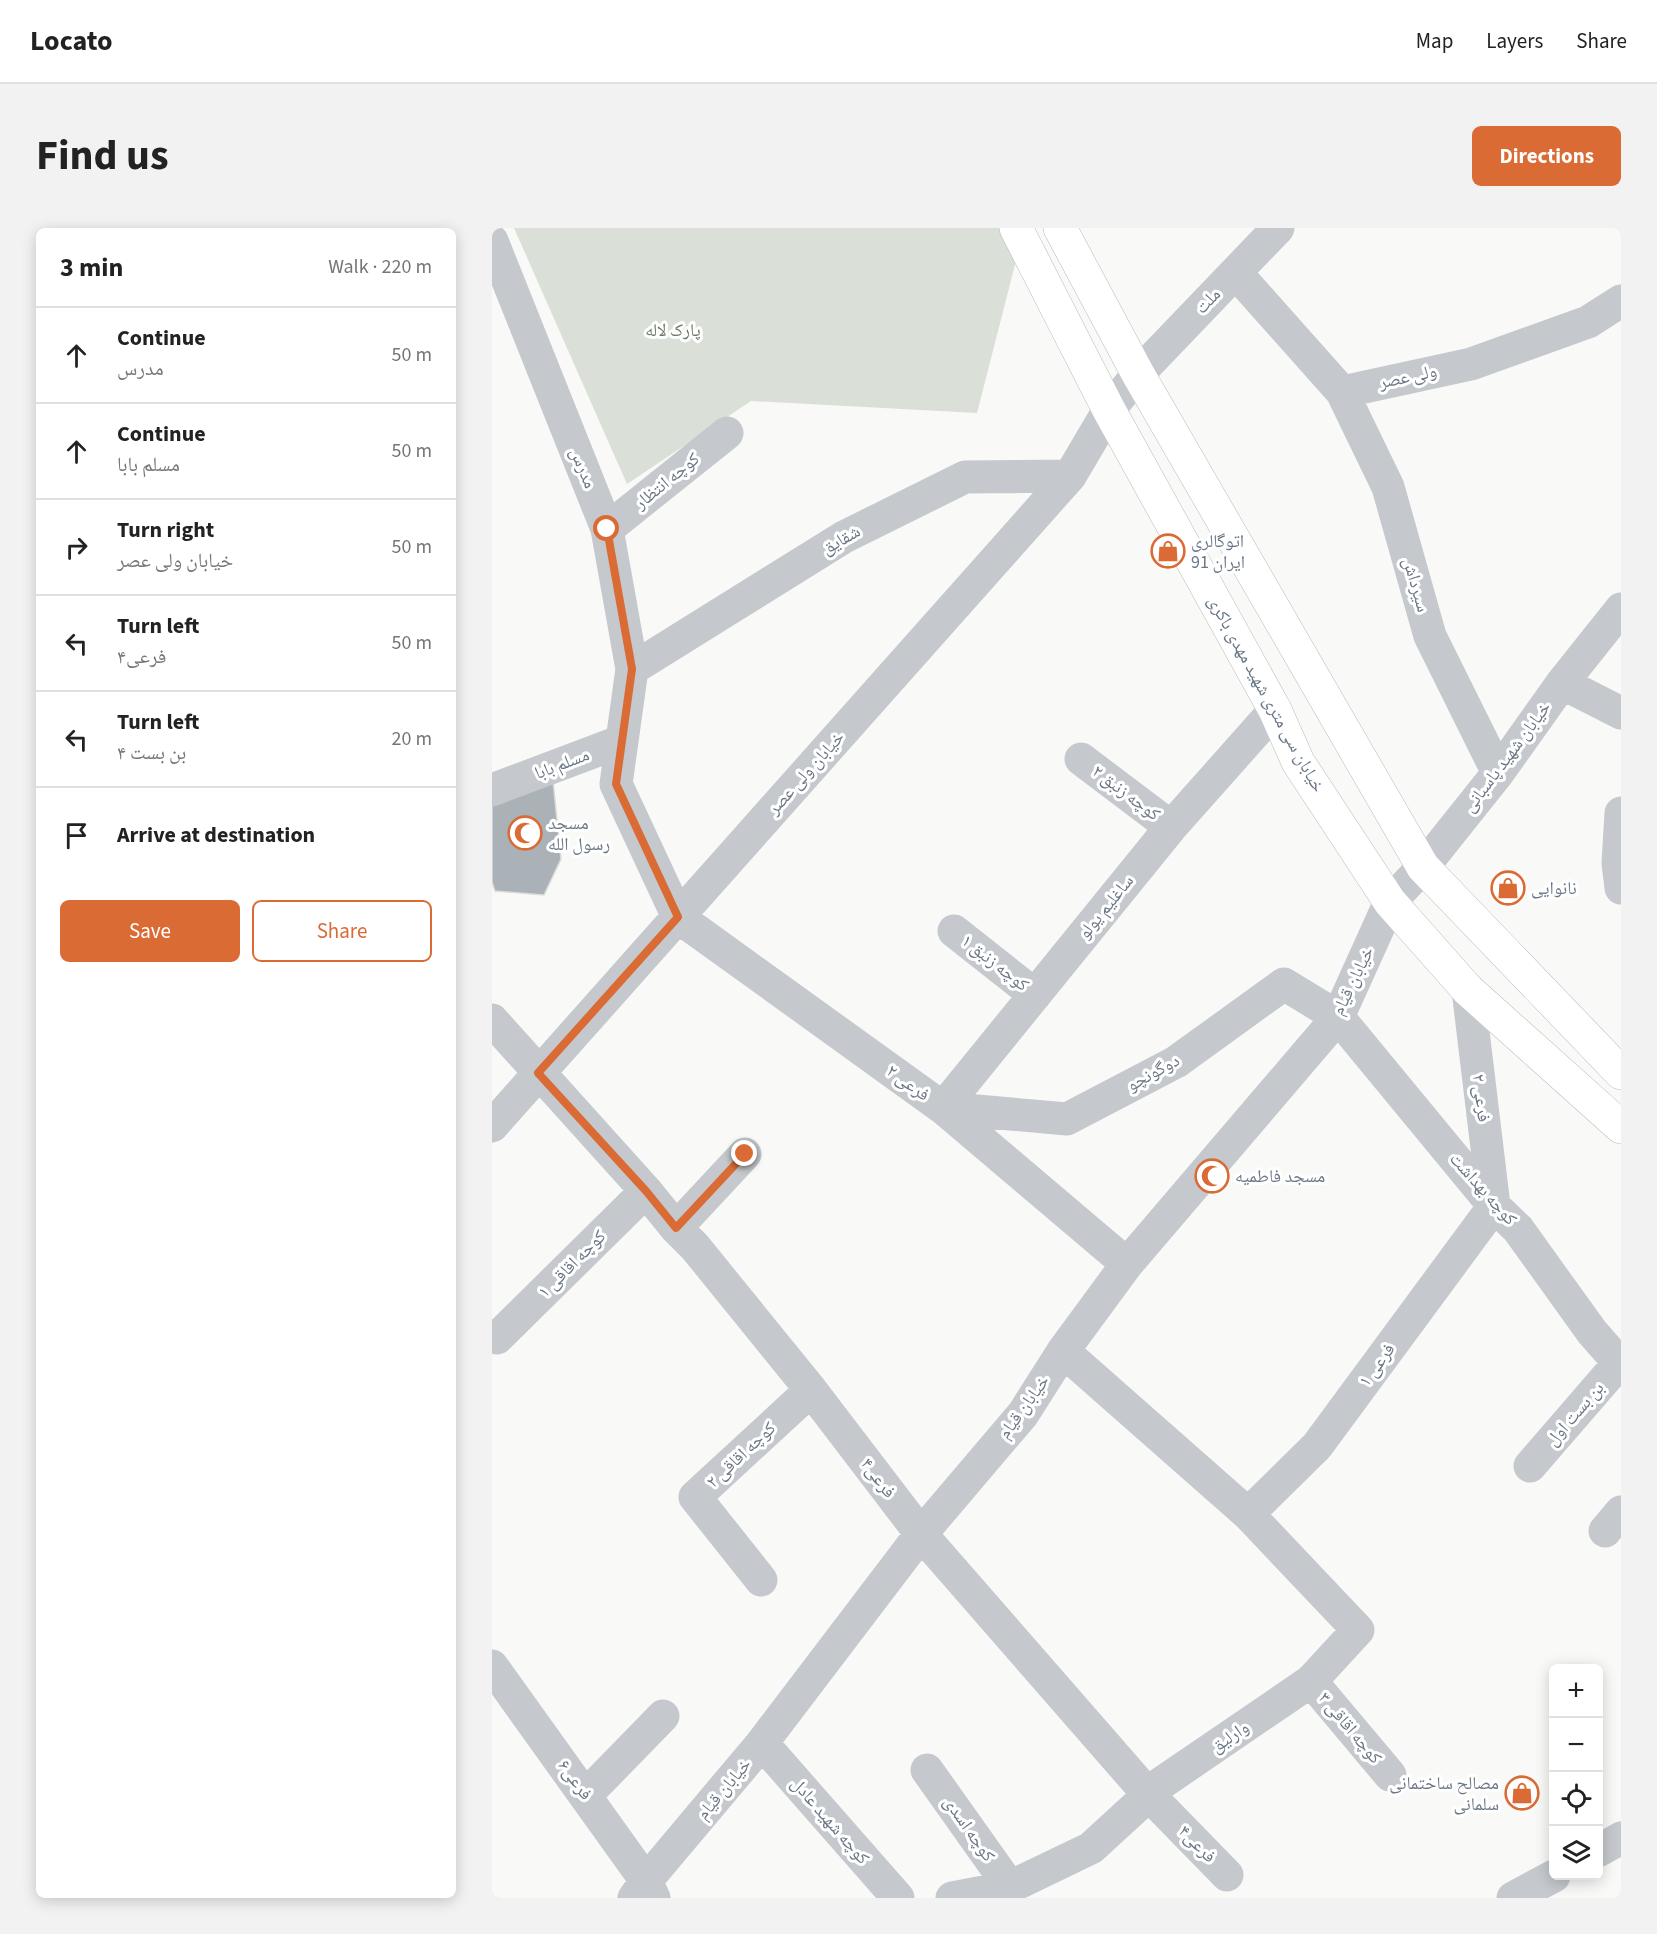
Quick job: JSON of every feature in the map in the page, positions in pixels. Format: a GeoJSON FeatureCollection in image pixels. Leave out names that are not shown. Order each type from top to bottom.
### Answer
{"type":"FeatureCollection","features":[{"type":"Feature","properties":{"kind":"main road"},"geometry":{"type":"LineString","coordinates":[[1060,228],[1138,374],[1423,867],[1621,1073]]}},
{"type":"Feature","properties":{"kind":"main road","name":"خیابان سی متری شهید مهدی باکری"},"geometry":{"type":"LineString","coordinates":[[1019,229],[1109,410],[1275,710],[1298,762],[1390,902],[1468,990],[1621,1127]]}},
{"type":"Feature","properties":{"kind":"street","name":"ملت"},"geometry":{"type":"LineString","coordinates":[[1109,410],[1138,374],[1236,273],[1269,233]]}},
{"type":"Feature","properties":{"kind":"street","name":"مدرس"},"geometry":{"type":"LineString","coordinates":[[492,241],[607,529],[632,669],[622,741]]}},
{"type":"Feature","properties":{"kind":"street"},"geometry":{"type":"LineString","coordinates":[[1236,273],[1342,393]]}},
{"type":"Feature","properties":{"kind":"street","name":"ولی عصر"},"geometry":{"type":"LineString","coordinates":[[1342,393],[1471,364],[1588,322],[1621,300]]}},
{"type":"Feature","properties":{"kind":"street","name":"سیرداش"},"geometry":{"type":"LineString","coordinates":[[1342,393],[1388,487],[1430,636],[1498,773]]}},
{"type":"Feature","properties":{"kind":"street","name":"خیابان ولی عصر"},"geometry":{"type":"LineString","coordinates":[[492,1126],[1070,476],[1109,410]]}},
{"type":"Feature","properties":{"kind":"street","name":"کوچه انتظار"},"geometry":{"type":"LineString","coordinates":[[607,529],[727,433]]}},
{"type":"Feature","properties":{"kind":"street","name":"شقایق"},"geometry":{"type":"LineString","coordinates":[[632,669],[844,537],[965,477],[1070,476]]}},
{"type":"Feature","properties":{"kind":"street","name":"خیابان شهید پاسبانی"},"geometry":{"type":"LineString","coordinates":[[1390,902],[1423,867],[1498,773],[1562,683],[1621,609]]}},
{"type":"Feature","properties":{"kind":"street"},"geometry":{"type":"LineString","coordinates":[[1562,683],[1621,713]]}},
{"type":"Feature","properties":{"kind":"street","name":"ساغلیم یولو"},"geometry":{"type":"LineString","coordinates":[[943,1108],[1171,827],[1275,710]]}},
{"type":"Feature","properties":{"kind":"street","name":"مسلم بابا"},"geometry":{"type":"LineString","coordinates":[[492,790],[622,741],[616,784],[678,917]]}},
{"type":"Feature","properties":{"kind":"street","name":"کوچه زنبق ۲"},"geometry":{"type":"LineString","coordinates":[[1081,759],[1171,827]]}},
{"type":"Feature","properties":{"kind":"street"},"geometry":{"type":"LineString","coordinates":[[1621,813],[1618,863],[1621,888]]}},
{"type":"Feature","properties":{"kind":"street","name":"خیابان قیام"},"geometry":{"type":"LineString","coordinates":[[644,1892],[762,1743],[921,1534],[1023,1414],[1063,1351],[1126,1264],[1338,1017],[1390,902]]}},
{"type":"Feature","properties":{"kind":"street","name":"فرعی ۲"},"geometry":{"type":"LineString","coordinates":[[678,917],[943,1108],[1126,1264]]}},
{"type":"Feature","properties":{"kind":"street","name":"کوچه زنبق ۱"},"geometry":{"type":"LineString","coordinates":[[954,931],[1035,995]]}},
{"type":"Feature","properties":{"kind":"street","name":"دوگونچو"},"geometry":{"type":"LineString","coordinates":[[943,1108],[1067,1119],[1176,1062],[1284,984],[1338,1017]]}},
{"type":"Feature","properties":{"kind":"street","name":"فرعی ۲"},"geometry":{"type":"LineString","coordinates":[[1468,990],[1494,1206]]}},
{"type":"Feature","properties":{"kind":"street","name":"کوچه بهداشت"},"geometry":{"type":"LineString","coordinates":[[1338,1017],[1494,1206],[1518,1229],[1592,1332],[1620,1364]]}},
{"type":"Feature","properties":{"kind":"street","name":"فرعی۴"},"geometry":{"type":"LineString","coordinates":[[492,1020],[695,1247],[812,1390],[921,1534],[1147,1793],[1227,1875]]}},
{"type":"Feature","properties":{"kind":"street"},"geometry":{"type":"LineString","coordinates":[[676,1228],[745,1154]]}},
{"type":"Feature","properties":{"kind":"street","name":"کوچه اقاقی ۱"},"geometry":{"type":"LineString","coordinates":[[497,1338],[646,1191]]}},
{"type":"Feature","properties":{"kind":"street","name":"فرعی ۱"},"geometry":{"type":"LineString","coordinates":[[1248,1514],[1317,1446],[1494,1206]]}},
{"type":"Feature","properties":{"kind":"street"},"geometry":{"type":"LineString","coordinates":[[1063,1351],[1248,1514]]}},
{"type":"Feature","properties":{"kind":"street","name":"بن بست اول"},"geometry":{"type":"LineString","coordinates":[[1530,1466],[1620,1364]]}},
{"type":"Feature","properties":{"kind":"street","name":"کوچه اقاقی ۲"},"geometry":{"type":"LineString","coordinates":[[761,1580],[695,1497],[812,1390]]}},
{"type":"Feature","properties":{"kind":"street","name":"وارلیق"},"geometry":{"type":"LineString","coordinates":[[952,1898],[1010,1887],[1091,1848],[1139,1804],[1147,1793],[1311,1682],[1358,1630],[1248,1514]]}},
{"type":"Feature","properties":{"kind":"street","name":"فرعی۶"},"geometry":{"type":"LineString","coordinates":[[492,1666],[586,1795],[644,1892]]}},
{"type":"Feature","properties":{"kind":"street","name":"کوچه اقاقی ۳"},"geometry":{"type":"LineString","coordinates":[[1311,1682],[1390,1774]]}},
{"type":"Feature","properties":{"kind":"street"},"geometry":{"type":"LineString","coordinates":[[586,1795],[663,1716]]}},
{"type":"Feature","properties":{"kind":"street","name":"کوچه شهید عادل"},"geometry":{"type":"LineString","coordinates":[[762,1743],[898,1898]]}},
{"type":"Feature","properties":{"kind":"street","name":"کوچه اسدی"},"geometry":{"type":"LineString","coordinates":[[927,1770],[1010,1887]]}},
{"type":"Feature","properties":{"kind":"street"},"geometry":{"type":"LineString","coordinates":[[1603,1849],[1621,1838]]}},
{"type":"Feature","properties":{"kind":"street"},"geometry":{"type":"LineString","coordinates":[[1513,1898],[1549,1878]]}},
{"type":"Feature","properties":{"kind":"green space","name":"پارک لاله"},"geometry":{"type":"Polygon","coordinates":[[[514,228],[1003,228],[1017,257],[977,413],[751,401],[627,484],[514,228]]]}},
{"type":"Feature","properties":{"kind":"building","name":"مسجد رسول الله"},"geometry":{"type":"Polygon","coordinates":[[[552,771],[561,859],[544,895],[495,891],[492,882],[492,806],[552,771]]]}},
{"type":"Feature","properties":{"kind":"place","name":"اتوگالری ایران 91"},"geometry":{"type":"Point","coordinates":[1168,551]}},
{"type":"Feature","properties":{"kind":"place","name":"مسجد رسول الله"},"geometry":{"type":"Point","coordinates":[525,833]}},
{"type":"Feature","properties":{"kind":"place","name":"نانوایی"},"geometry":{"type":"Point","coordinates":[1508,888]}},
{"type":"Feature","properties":{"kind":"place","name":"مسجد فاطمیه"},"geometry":{"type":"Point","coordinates":[1212,1176]}},
{"type":"Feature","properties":{"kind":"place","name":"مصالح ساختمانی سلمانی"},"geometry":{"type":"Point","coordinates":[1522,1793]}},
{"type":"Feature","properties":{"kind":"route"},"geometry":{"type":"LineString","coordinates":[[607,529],[632,669],[616,784],[678,917],[538,1073],[646,1191],[676,1228],[745,1154]]}}]}
